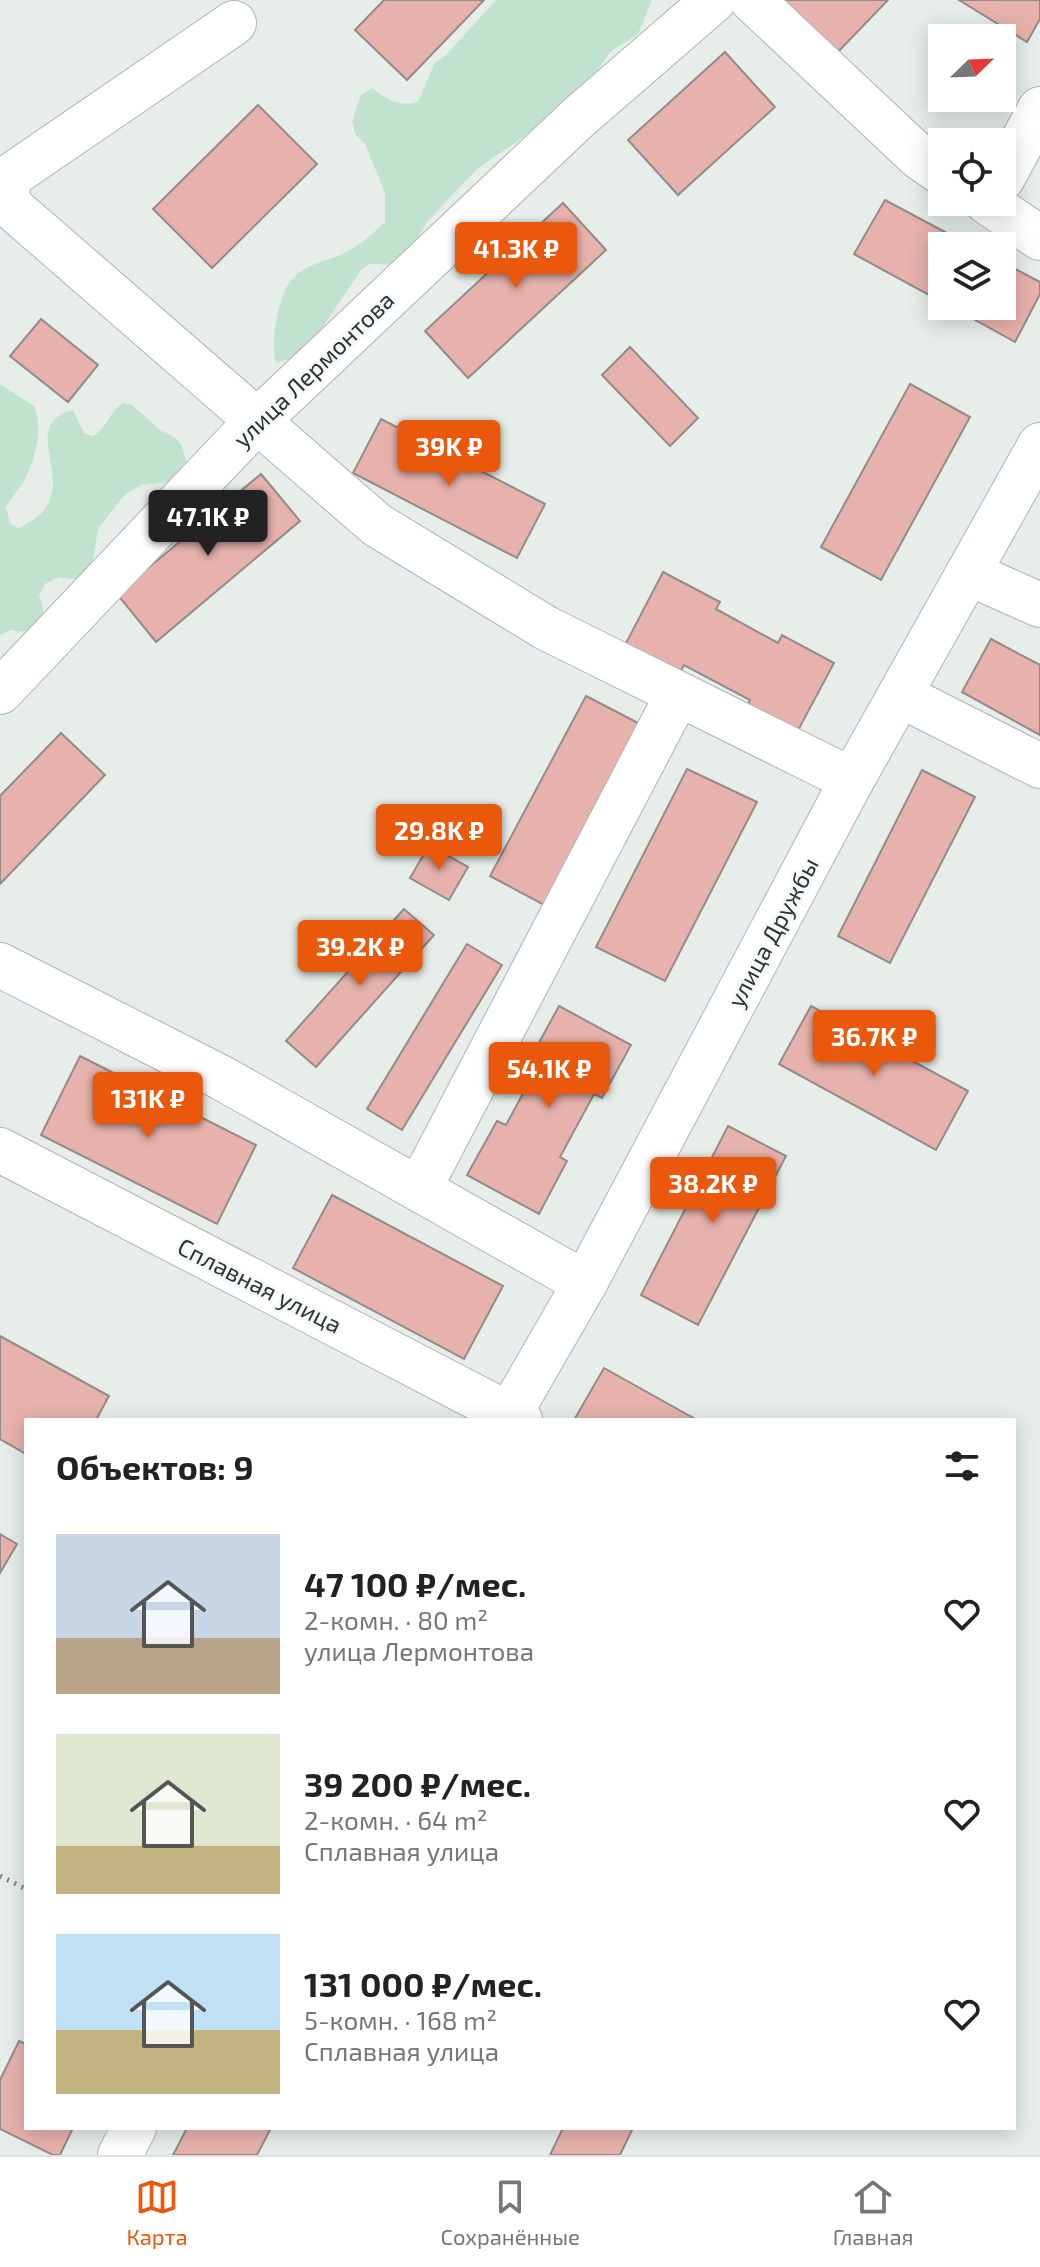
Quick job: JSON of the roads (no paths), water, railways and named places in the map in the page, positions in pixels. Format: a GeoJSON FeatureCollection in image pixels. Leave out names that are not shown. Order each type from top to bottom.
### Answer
{"type":"FeatureCollection","features":[{"type":"Feature","properties":{"kind":"street","name":"улица Лермонтова"},"geometry":{"type":"LineString","coordinates":[[0,692],[256,422],[579,117],[714,0]]}},
{"type":"Feature","properties":{"kind":"street"},"geometry":{"type":"LineString","coordinates":[[752,0],[928,163]]}},
{"type":"Feature","properties":{"kind":"street"},"geometry":{"type":"LineString","coordinates":[[234,23],[6,179],[9,205],[377,525],[546,628],[852,780]]}},
{"type":"Feature","properties":{"kind":"street"},"geometry":{"type":"LineString","coordinates":[[1016,153],[1040,109]]}},
{"type":"Feature","properties":{"kind":"street"},"geometry":{"type":"LineString","coordinates":[[1014,216],[1040,238]]}},
{"type":"Feature","properties":{"kind":"street","name":"улица Дружбы"},"geometry":{"type":"LineString","coordinates":[[512,1418],[852,780],[1040,445]]}},
{"type":"Feature","properties":{"kind":"street"},"geometry":{"type":"LineString","coordinates":[[968,573],[1040,605]]}},
{"type":"Feature","properties":{"kind":"street"},"geometry":{"type":"LineString","coordinates":[[419,1189],[678,694]]}},
{"type":"Feature","properties":{"kind":"street"},"geometry":{"type":"LineString","coordinates":[[900,695],[1040,766]]}},
{"type":"Feature","properties":{"kind":"street"},"geometry":{"type":"LineString","coordinates":[[0,965],[222,1078],[585,1283]]}},
{"type":"Feature","properties":{"kind":"street","name":"Сплавная улица"},"geometry":{"type":"LineString","coordinates":[[0,1150],[512,1418]]}},
{"type":"Feature","properties":{"kind":"street"},"geometry":{"type":"LineString","coordinates":[[120,2155],[133,2130]]}}]}
